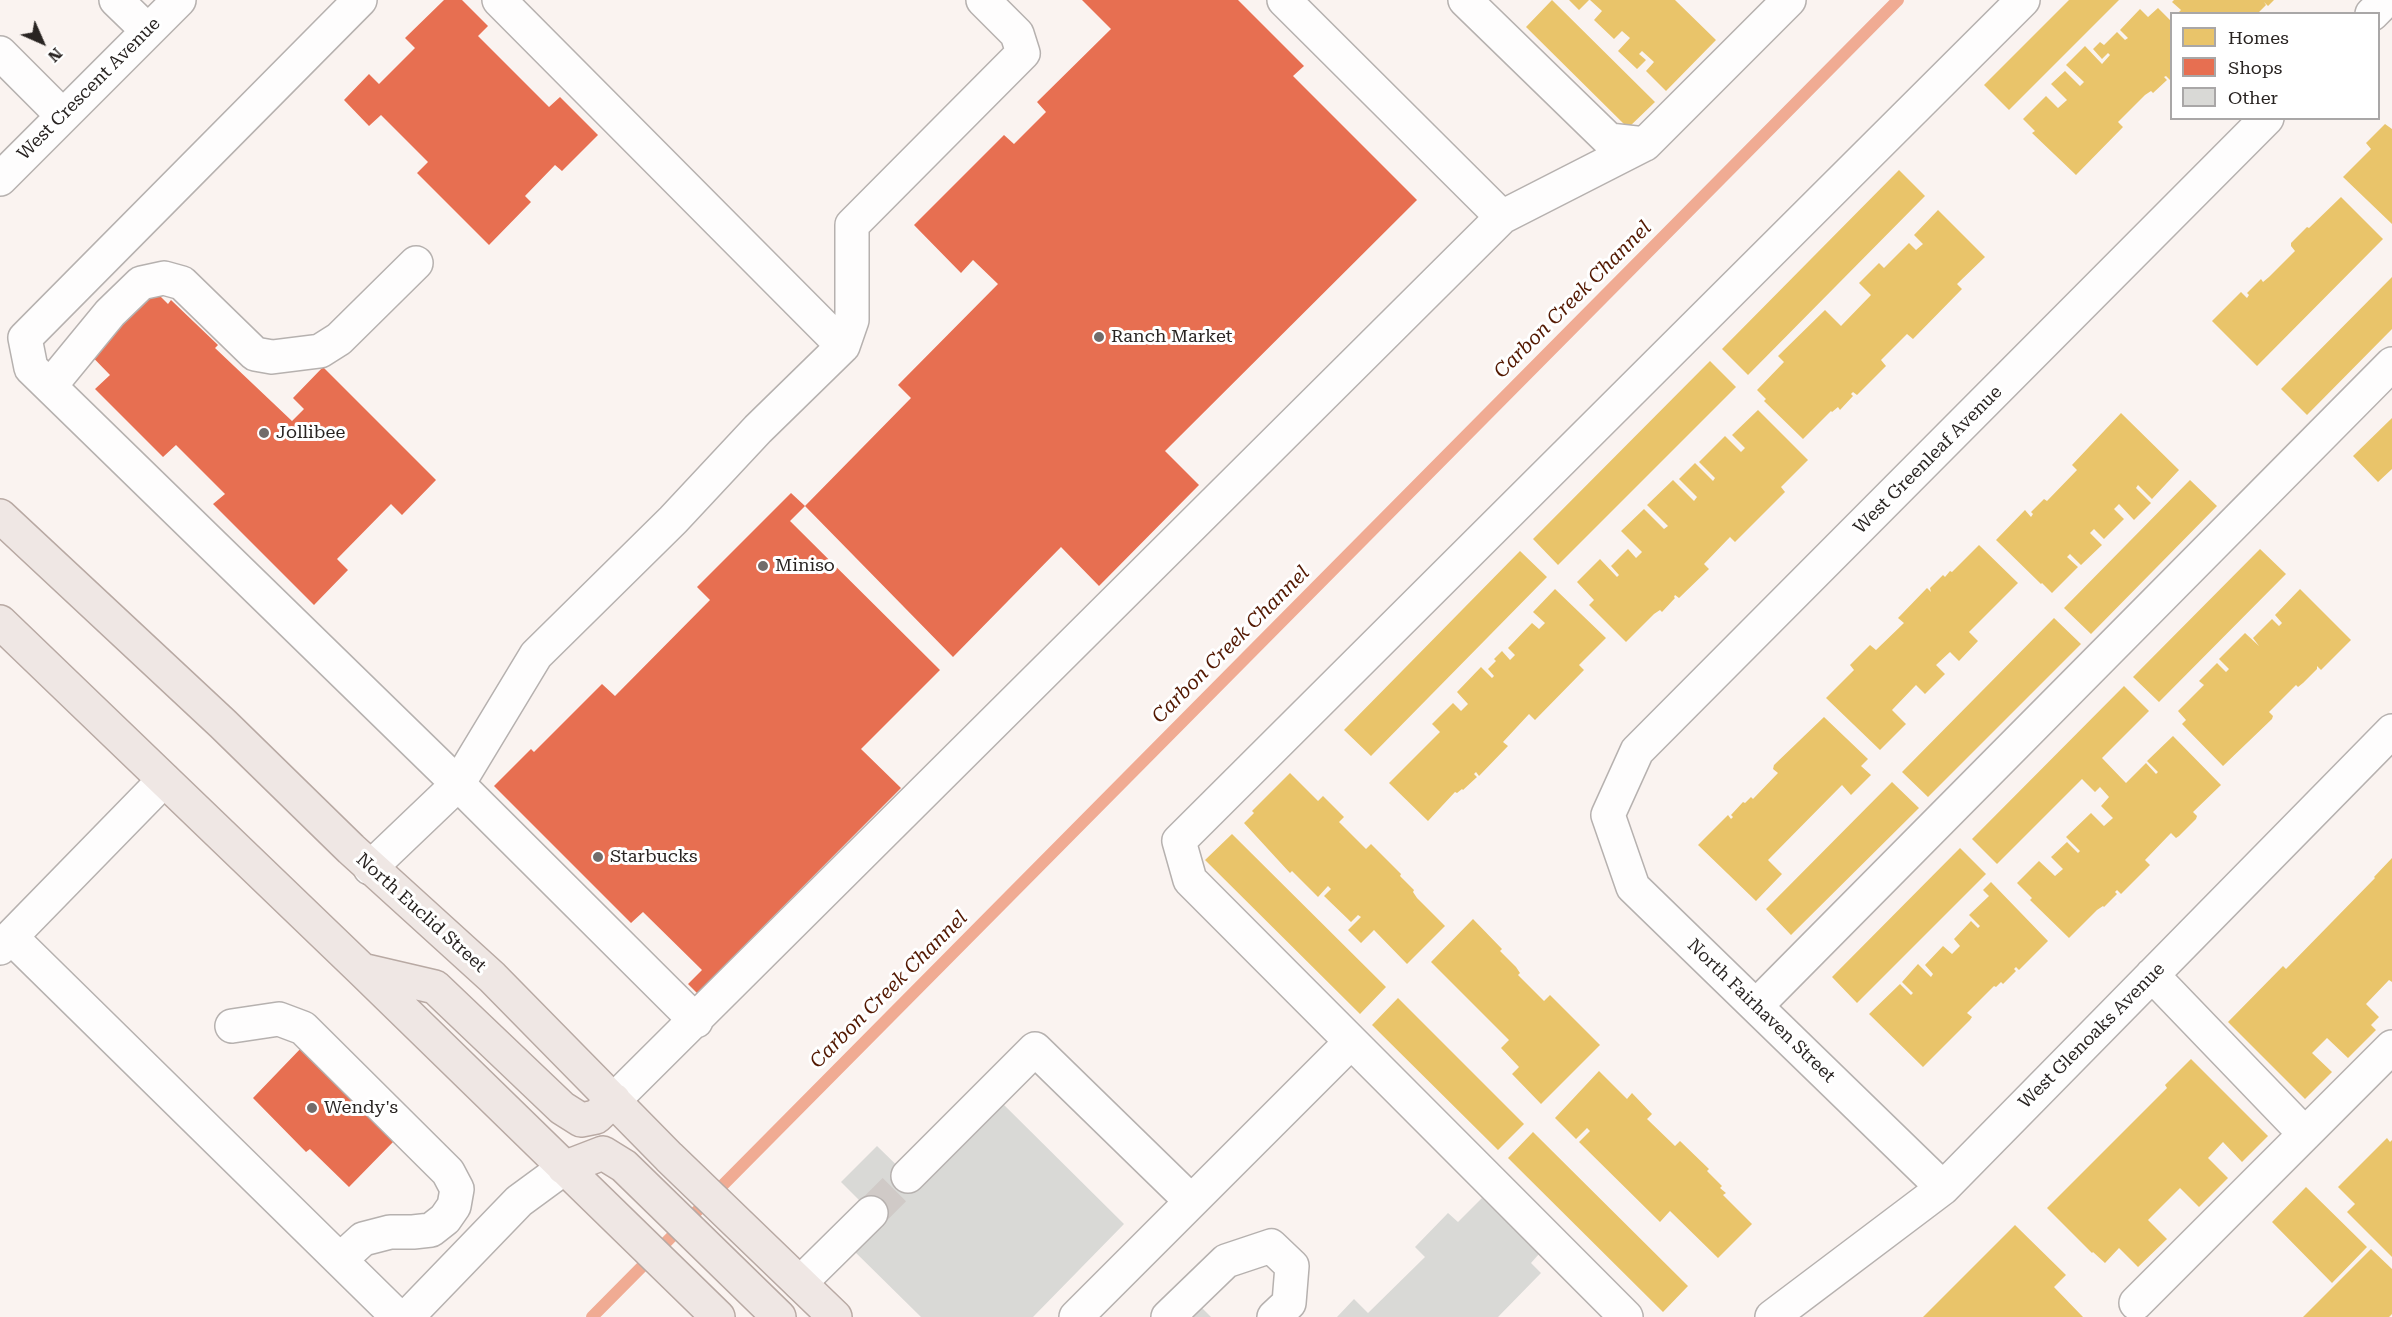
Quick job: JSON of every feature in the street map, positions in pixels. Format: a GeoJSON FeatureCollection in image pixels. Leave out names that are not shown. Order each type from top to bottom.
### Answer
{"type":"FeatureCollection","features":[{"type":"Feature","properties":{"kind":"main road","name":"North Euclid Street"},"geometry":{"type":"LineString","coordinates":[[0,516],[223,724],[370,868],[492,978],[669,1157],[835,1317]]}},
{"type":"Feature","properties":{"kind":"main road"},"geometry":{"type":"LineString","coordinates":[[0,622],[711,1310]]}},
{"type":"Feature","properties":{"kind":"main road"},"geometry":{"type":"LineString","coordinates":[[362,970],[435,987],[562,1108],[581,1120],[596,1117],[614,1100]]}},
{"type":"Feature","properties":{"kind":"main road"},"geometry":{"type":"LineString","coordinates":[[564,1168],[603,1153],[624,1166],[778,1317]]}},
{"type":"Feature","properties":{"kind":"street"},"geometry":{"type":"LineString","coordinates":[[116,0],[148,31]]}},
{"type":"Feature","properties":{"kind":"street","name":"West Crescent Avenue"},"geometry":{"type":"LineString","coordinates":[[0,179],[178,0]]}},
{"type":"Feature","properties":{"kind":"street"},"geometry":{"type":"LineString","coordinates":[[360,0],[25,339],[32,368],[458,784],[696,1021]]}},
{"type":"Feature","properties":{"kind":"street"},"geometry":{"type":"LineString","coordinates":[[499,0],[843,346]]}},
{"type":"Feature","properties":{"kind":"street"},"geometry":{"type":"LineString","coordinates":[[370,868],[458,784],[536,654],[673,520],[758,429],[843,346],[852,320],[852,225],[1023,53],[1017,34],[983,0]]}},
{"type":"Feature","properties":{"kind":"street"},"geometry":{"type":"LineString","coordinates":[[1284,0],[1502,217]]}},
{"type":"Feature","properties":{"kind":"street"},"geometry":{"type":"LineString","coordinates":[[1466,0],[1609,140],[1645,144]]}},
{"type":"Feature","properties":{"kind":"street"},"geometry":{"type":"LineString","coordinates":[[614,1100],[1502,217],[1645,144],[1789,0]]}},
{"type":"Feature","properties":{"kind":"street"},"geometry":{"type":"LineString","coordinates":[[1626,1317],[1190,880],[1179,841],[2023,0]]}},
{"type":"Feature","properties":{"kind":"street"},"geometry":{"type":"LineString","coordinates":[[2374,12],[2386,0]]}},
{"type":"Feature","properties":{"kind":"street"},"geometry":{"type":"LineString","coordinates":[[0,53],[63,116]]}},
{"type":"Feature","properties":{"kind":"street","name":"West Greenleaf Avenue"},"geometry":{"type":"LineString","coordinates":[[1608,815],[1637,751],[2265,120]]}},
{"type":"Feature","properties":{"kind":"street"},"geometry":{"type":"LineString","coordinates":[[50,386],[110,313],[141,283],[164,278],[182,283],[255,354],[272,357],[320,351],[339,339],[416,263]]}},
{"type":"Feature","properties":{"kind":"street"},"geometry":{"type":"LineString","coordinates":[[1756,1006],[2392,364]]}},
{"type":"Feature","properties":{"kind":"street","name":"West Glenoaks Avenue"},"geometry":{"type":"LineString","coordinates":[[1772,1317],[1943,1188],[2392,731]]}},
{"type":"Feature","properties":{"kind":"street"},"geometry":{"type":"LineString","coordinates":[[164,780],[6,942],[398,1317]]}},
{"type":"Feature","properties":{"kind":"street","name":"North Fairhaven Street"},"geometry":{"type":"LineString","coordinates":[[1608,815],[1634,887],[1943,1188]]}},
{"type":"Feature","properties":{"kind":"street"},"geometry":{"type":"LineString","coordinates":[[2152,975],[2305,1134]]}},
{"type":"Feature","properties":{"kind":"street"},"geometry":{"type":"LineString","coordinates":[[232,1026],[279,1019],[303,1028],[448,1172],[457,1189],[454,1206],[445,1219],[431,1230],[390,1232],[363,1239],[340,1260]]}},
{"type":"Feature","properties":{"kind":"street"},"geometry":{"type":"LineString","coordinates":[[1076,1317],[1351,1042]]}},
{"type":"Feature","properties":{"kind":"street"},"geometry":{"type":"LineString","coordinates":[[2136,1303],[2392,1047]]}},
{"type":"Feature","properties":{"kind":"street"},"geometry":{"type":"LineString","coordinates":[[908,1176],[1035,1049],[1191,1201]]}},
{"type":"Feature","properties":{"kind":"street"},"geometry":{"type":"LineString","coordinates":[[407,1317],[519,1201],[564,1168]]}},
{"type":"Feature","properties":{"kind":"street"},"geometry":{"type":"LineString","coordinates":[[800,1283],[872,1213]]}},
{"type":"Feature","properties":{"kind":"street"},"geometry":{"type":"LineString","coordinates":[[1168,1317],[1226,1261],[1271,1246],[1292,1266],[1288,1303],[1274,1317]]}},
{"type":"Feature","properties":{"kind":"building: Homes"},"geometry":{"type":"Polygon","coordinates":[[[1552,0],[1655,102],[1628,128],[1526,27],[1552,0]]]}},
{"type":"Feature","properties":{"kind":"building: Homes"},"geometry":{"type":"Polygon","coordinates":[[[1569,0],[1589,0],[1579,10],[1569,0]]]}},
{"type":"Feature","properties":{"kind":"building: Homes"},"geometry":{"type":"Polygon","coordinates":[[[1590,0],[1675,0],[1716,40],[1666,91],[1646,71],[1654,62],[1642,51],[1639,54],[1646,60],[1637,69],[1618,51],[1630,38],[1622,31],[1614,39],[1594,20],[1602,11],[1590,0]]]}},
{"type":"Feature","properties":{"kind":"building: Homes"},"geometry":{"type":"Polygon","coordinates":[[[2069,0],[2119,0],[2009,110],[1984,85],[2069,0]]]}},
{"type":"Feature","properties":{"kind":"building: Homes"},"geometry":{"type":"Polygon","coordinates":[[[2174,0],[2274,0],[2268,6],[2264,2],[2266,5],[2259,12],[2179,12],[2181,10],[2172,2],[2174,0]]]}},
{"type":"Feature","properties":{"kind":"building: Homes"},"geometry":{"type":"Polygon","coordinates":[[[2158,8],[2170,20],[2170,80],[2164,77],[2167,80],[2153,93],[2151,91],[2145,95],[2118,122],[2123,127],[2076,175],[2032,133],[2035,131],[2023,119],[2046,96],[2058,108],[2067,100],[2051,84],[2065,71],[2080,86],[2084,82],[2066,65],[2085,46],[2102,64],[2110,55],[2108,53],[2102,59],[2093,49],[2100,42],[2104,45],[2117,32],[2125,40],[2128,38],[2120,30],[2140,9],[2148,17],[2158,8]]]}},
{"type":"Feature","properties":{"kind":"building: Homes"},"geometry":{"type":"Polygon","coordinates":[[[2385,124],[2392,129],[2392,224],[2343,177],[2371,149],[2366,143],[2385,124]]]}},
{"type":"Feature","properties":{"kind":"building: Homes"},"geometry":{"type":"Polygon","coordinates":[[[1899,170],[1925,196],[1748,375],[1722,349],[1899,170]]]}},
{"type":"Feature","properties":{"kind":"building: Homes"},"geometry":{"type":"Polygon","coordinates":[[[2341,197],[2383,239],[2257,366],[2212,321],[2241,292],[2247,298],[2249,295],[2247,293],[2261,279],[2263,282],[2269,277],[2295,251],[2291,243],[2341,197]]]}},
{"type":"Feature","properties":{"kind":"building: Homes"},"geometry":{"type":"Polygon","coordinates":[[[1938,210],[1985,257],[1957,284],[1962,289],[1913,339],[1907,334],[1881,360],[1886,366],[1857,395],[1853,392],[1851,394],[1853,396],[1840,410],[1838,407],[1831,411],[1803,439],[1764,401],[1766,399],[1757,390],[1784,362],[1778,356],[1825,310],[1841,326],[1871,295],[1859,283],[1879,263],[1884,268],[1909,243],[1916,250],[1923,244],[1914,235],[1938,210]]]}},
{"type":"Feature","properties":{"kind":"building: Homes"},"geometry":{"type":"Polygon","coordinates":[[[2392,277],[2392,329],[2307,415],[2281,389],[2392,277]]]}},
{"type":"Feature","properties":{"kind":"building: Homes"},"geometry":{"type":"Polygon","coordinates":[[[1710,361],[1736,387],[1558,565],[1533,539],[1710,361]]]}},
{"type":"Feature","properties":{"kind":"building: Homes"},"geometry":{"type":"Polygon","coordinates":[[[1758,410],[1808,460],[1781,487],[1785,492],[1735,542],[1730,537],[1704,564],[1709,569],[1679,598],[1675,595],[1675,598],[1662,612],[1660,610],[1654,614],[1626,642],[1589,605],[1594,600],[1577,582],[1600,559],[1617,577],[1619,575],[1611,566],[1628,549],[1636,558],[1642,552],[1621,531],[1644,509],[1664,529],[1668,526],[1647,505],[1673,480],[1694,501],[1697,497],[1679,479],[1695,463],[1713,481],[1715,478],[1699,462],[1725,436],[1741,452],[1745,448],[1732,435],[1758,410]]]}},
{"type":"Feature","properties":{"kind":"building: Homes"},"geometry":{"type":"Polygon","coordinates":[[[2121,413],[2179,470],[2152,499],[2138,485],[2136,488],[2151,503],[2134,520],[2119,504],[2114,509],[2124,519],[2104,539],[2094,529],[2090,533],[2102,545],[2081,565],[2070,554],[2067,557],[2078,567],[2052,593],[1996,540],[2025,510],[2031,517],[2033,514],[2031,512],[2044,499],[2047,501],[2077,470],[2072,465],[2121,413]]]}},
{"type":"Feature","properties":{"kind":"building: Homes"},"geometry":{"type":"Polygon","coordinates":[[[2392,418],[2392,469],[2378,482],[2353,456],[2392,418]]]}},
{"type":"Feature","properties":{"kind":"building: Homes"},"geometry":{"type":"Polygon","coordinates":[[[2190,480],[2217,506],[2091,634],[2064,608],[2190,480]]]}},
{"type":"Feature","properties":{"kind":"building: Homes"},"geometry":{"type":"Polygon","coordinates":[[[1979,545],[2018,583],[1969,632],[1978,641],[1959,661],[1950,652],[1936,665],[1945,674],[1925,694],[1916,685],[1892,710],[1906,724],[1880,750],[1826,698],[1854,670],[1850,665],[1870,645],[1876,650],[1904,623],[1898,618],[1927,588],[1931,592],[1930,588],[1943,575],[1945,577],[1950,571],[1952,572],[1979,545]]]}},
{"type":"Feature","properties":{"kind":"building: Homes"},"geometry":{"type":"Polygon","coordinates":[[[2260,549],[2286,574],[2159,702],[2133,677],[2260,549]]]}},
{"type":"Feature","properties":{"kind":"building: Homes"},"geometry":{"type":"Polygon","coordinates":[[[1520,551],[1547,577],[1371,756],[1344,730],[1520,551]]]}},
{"type":"Feature","properties":{"kind":"building: Homes"},"geometry":{"type":"Polygon","coordinates":[[[1555,589],[1606,638],[1579,665],[1584,670],[1535,720],[1529,714],[1503,742],[1508,746],[1479,776],[1476,772],[1474,774],[1477,777],[1463,790],[1455,792],[1428,821],[1389,783],[1440,732],[1432,724],[1453,703],[1461,711],[1468,704],[1457,692],[1481,667],[1492,678],[1494,676],[1488,669],[1496,661],[1494,659],[1502,651],[1510,660],[1515,655],[1508,648],[1532,623],[1539,629],[1545,623],[1533,612],[1555,589]]]}},
{"type":"Feature","properties":{"kind":"building: Homes"},"geometry":{"type":"Polygon","coordinates":[[[2300,589],[2351,640],[2321,670],[2317,666],[2317,669],[2303,683],[2298,687],[2296,685],[2269,712],[2273,716],[2272,719],[2223,766],[2182,724],[2186,720],[2178,711],[2204,685],[2199,681],[2217,663],[2226,672],[2229,669],[2219,659],[2245,633],[2259,646],[2253,638],[2272,619],[2279,626],[2282,623],[2275,615],[2300,589]]]}},
{"type":"Feature","properties":{"kind":"building: Homes"},"geometry":{"type":"Polygon","coordinates":[[[2054,618],[2081,644],[1928,797],[1902,772],[2054,618]]]}},
{"type":"Feature","properties":{"kind":"building: Homes"},"geometry":{"type":"Polygon","coordinates":[[[2124,686],[2149,711],[2102,758],[2126,783],[2146,763],[2156,774],[2158,772],[2147,761],[2173,736],[2221,785],[2193,812],[2197,816],[2196,819],[2176,838],[2171,833],[2145,860],[2150,865],[2121,894],[2117,890],[2115,892],[2117,894],[2104,907],[2097,910],[2069,938],[2030,900],[2032,898],[2017,883],[2039,861],[2055,876],[2063,869],[2051,857],[2067,842],[2078,853],[2080,851],[2066,837],[2091,813],[2104,826],[2113,818],[2101,806],[2109,797],[2100,787],[2095,792],[2082,779],[1997,864],[1972,839],[2124,686]]]}},
{"type":"Feature","properties":{"kind":"building: Homes"},"geometry":{"type":"Polygon","coordinates":[[[1824,717],[1868,759],[1861,766],[1871,775],[1851,795],[1842,785],[1768,860],[1782,874],[1756,901],[1698,845],[1728,815],[1731,819],[1733,817],[1731,815],[1743,802],[1745,803],[1751,797],[1753,799],[1778,773],[1773,769],[1774,765],[1824,717]]]}},
{"type":"Feature","properties":{"kind":"building: Homes"},"geometry":{"type":"Polygon","coordinates":[[[1290,773],[1318,801],[1323,796],[1344,817],[1339,822],[1366,849],[1371,844],[1401,874],[1400,876],[1414,890],[1417,898],[1445,926],[1407,964],[1374,930],[1361,943],[1348,930],[1361,917],[1358,915],[1351,922],[1324,896],[1331,889],[1328,886],[1318,897],[1292,871],[1290,873],[1244,823],[1254,813],[1252,811],[1290,773]]]}},
{"type":"Feature","properties":{"kind":"building: Homes"},"geometry":{"type":"Polygon","coordinates":[[[1892,782],[1919,808],[1791,935],[1766,909],[1892,782]]]}},
{"type":"Feature","properties":{"kind":"building: Homes"},"geometry":{"type":"Polygon","coordinates":[[[1232,834],[1386,987],[1360,1014],[1205,860],[1232,834]]]}},
{"type":"Feature","properties":{"kind":"building: Homes"},"geometry":{"type":"Polygon","coordinates":[[[1960,848],[1986,874],[1857,1003],[1832,977],[1960,848]]]}},
{"type":"Feature","properties":{"kind":"building: Homes"},"geometry":{"type":"Polygon","coordinates":[[[2392,858],[2392,982],[2389,980],[2366,1004],[2379,1017],[2371,1025],[2376,1030],[2348,1058],[2327,1038],[2312,1053],[2332,1072],[2305,1099],[2228,1022],[2283,966],[2286,969],[2392,858]]]}},
{"type":"Feature","properties":{"kind":"building: Homes"},"geometry":{"type":"Polygon","coordinates":[[[1991,882],[2048,941],[2019,970],[2016,967],[2014,969],[2016,971],[2003,984],[2001,982],[1996,987],[1994,986],[1967,1013],[1972,1017],[1970,1020],[1923,1067],[1869,1014],[1900,984],[1911,995],[1913,993],[1902,982],[1918,964],[1931,977],[1933,974],[1925,965],[1943,946],[1952,954],[1960,946],[1954,939],[1971,921],[1978,928],[1980,926],[1969,915],[1989,896],[1983,890],[1991,882]]]}},
{"type":"Feature","properties":{"kind":"building: Homes"},"geometry":{"type":"Polygon","coordinates":[[[1473,919],[1502,949],[1500,951],[1520,973],[1518,975],[1544,1001],[1550,995],[1600,1045],[1541,1104],[1512,1074],[1519,1067],[1501,1048],[1509,1040],[1431,962],[1473,919]]]}},
{"type":"Feature","properties":{"kind":"building: Homes"},"geometry":{"type":"Polygon","coordinates":[[[1398,998],[1524,1124],[1498,1150],[1372,1025],[1398,998]]]}},
{"type":"Feature","properties":{"kind":"building: Homes"},"geometry":{"type":"Polygon","coordinates":[[[2191,1059],[2268,1136],[2242,1162],[2223,1142],[2208,1158],[2228,1178],[2199,1207],[2180,1188],[2148,1220],[2167,1239],[2138,1267],[2119,1248],[2105,1263],[2047,1208],[2167,1088],[2165,1085],[2191,1059]]]}},
{"type":"Feature","properties":{"kind":"building: Homes"},"geometry":{"type":"Polygon","coordinates":[[[1599,1071],[1627,1099],[1632,1093],[1652,1114],[1647,1119],[1675,1146],[1680,1141],[1709,1169],[1707,1171],[1726,1193],[1723,1195],[1752,1224],[1718,1258],[1670,1211],[1660,1222],[1579,1142],[1590,1131],[1587,1128],[1576,1139],[1555,1118],[1599,1071]]]}},
{"type":"Feature","properties":{"kind":"building: Homes"},"geometry":{"type":"Polygon","coordinates":[[[1533,1132],[1688,1286],[1663,1312],[1508,1158],[1533,1132]]]}},
{"type":"Feature","properties":{"kind":"building: Homes"},"geometry":{"type":"Polygon","coordinates":[[[2387,1138],[2390,1142],[2392,1140],[2392,1257],[2347,1212],[2355,1204],[2338,1187],[2387,1138]]]}},
{"type":"Feature","properties":{"kind":"building: Homes"},"geometry":{"type":"Polygon","coordinates":[[[2306,1187],[2367,1247],[2332,1283],[2272,1222],[2306,1187]]]}},
{"type":"Feature","properties":{"kind":"building: Homes"},"geometry":{"type":"Polygon","coordinates":[[[2015,1225],[2066,1275],[2054,1287],[2083,1317],[1923,1317],[2015,1225]]]}},
{"type":"Feature","properties":{"kind":"building: Homes"},"geometry":{"type":"Polygon","coordinates":[[[2371,1249],[2392,1269],[2392,1314],[2389,1317],[2303,1317],[2371,1249]]]}},
{"type":"Feature","properties":{"kind":"building: Shops"},"geometry":{"type":"Polygon","coordinates":[[[444,0],[462,0],[488,26],[478,36],[549,107],[560,97],[598,135],[562,171],[555,165],[525,196],[531,202],[489,245],[417,173],[428,162],[381,115],[369,126],[344,100],[369,74],[379,84],[415,48],[405,38],[444,0]]]}},
{"type":"Feature","properties":{"kind":"building: Shops"},"geometry":{"type":"Polygon","coordinates":[[[1082,0],[1238,0],[1304,66],[1293,76],[1417,200],[1165,451],[1199,485],[1099,586],[1061,547],[953,657],[805,506],[911,398],[898,385],[998,284],[973,260],[961,273],[914,225],[1004,135],[1014,144],[1046,112],[1037,102],[1111,29],[1082,0]]]}},
{"type":"Feature","properties":{"kind":"building: Shops","name":"Jollibee"},"geometry":{"type":"Polygon","coordinates":[[[137,273],[168,304],[171,300],[218,345],[215,348],[292,421],[304,409],[293,398],[323,367],[436,480],[402,515],[391,504],[337,559],[348,570],[314,605],[213,504],[225,494],[176,445],[163,457],[95,389],[110,375],[74,338],[105,294],[137,273]]]}},
{"type":"Feature","properties":{"kind":"building: Shops"},"geometry":{"type":"Polygon","coordinates":[[[791,493],[805,506],[790,521],[940,670],[861,749],[901,788],[697,993],[688,984],[702,970],[643,912],[631,923],[494,786],[531,749],[534,752],[602,684],[615,696],[710,600],[697,587],[791,493]]]}},
{"type":"Feature","properties":{"kind":"building: Shops","name":"Wendy's"},"geometry":{"type":"Polygon","coordinates":[[[304,1045],[395,1140],[349,1187],[310,1149],[306,1152],[253,1098],[304,1045]]]}},
{"type":"Feature","properties":{"kind":"building: Other"},"geometry":{"type":"Polygon","coordinates":[[[1000,1101],[1124,1224],[1033,1317],[921,1317],[852,1249],[880,1221],[841,1182],[877,1146],[917,1185],[1000,1101]]]}},
{"type":"Feature","properties":{"kind":"building: Other"},"geometry":{"type":"Polygon","coordinates":[[[1482,1198],[1539,1254],[1531,1263],[1541,1273],[1498,1317],[1337,1317],[1354,1299],[1368,1313],[1425,1257],[1415,1247],[1448,1213],[1458,1222],[1482,1198]]]}},
{"type":"Feature","properties":{"kind":"building: Other"},"geometry":{"type":"Polygon","coordinates":[[[1193,1299],[1211,1317],[1175,1317],[1193,1299]]]}},
{"type":"Feature","properties":{"kind":"waterway","name":"Carbon Creek Channel"},"geometry":{"type":"LineString","coordinates":[[592,1317],[1898,0]]}},
{"type":"Feature","properties":{"kind":"tunnel"},"geometry":{"type":"LineString","coordinates":[[871,1213],[908,1176]]}},
{"type":"Feature","properties":{"kind":"place","name":"Ranch Market"},"geometry":{"type":"Point","coordinates":[1099,337]}},
{"type":"Feature","properties":{"kind":"place","name":"Jollibee"},"geometry":{"type":"Point","coordinates":[264,433]}},
{"type":"Feature","properties":{"kind":"place","name":"Miniso"},"geometry":{"type":"Point","coordinates":[763,566]}},
{"type":"Feature","properties":{"kind":"place","name":"Starbucks"},"geometry":{"type":"Point","coordinates":[598,857]}},
{"type":"Feature","properties":{"kind":"place","name":"Wendy's"},"geometry":{"type":"Point","coordinates":[312,1108]}}]}
